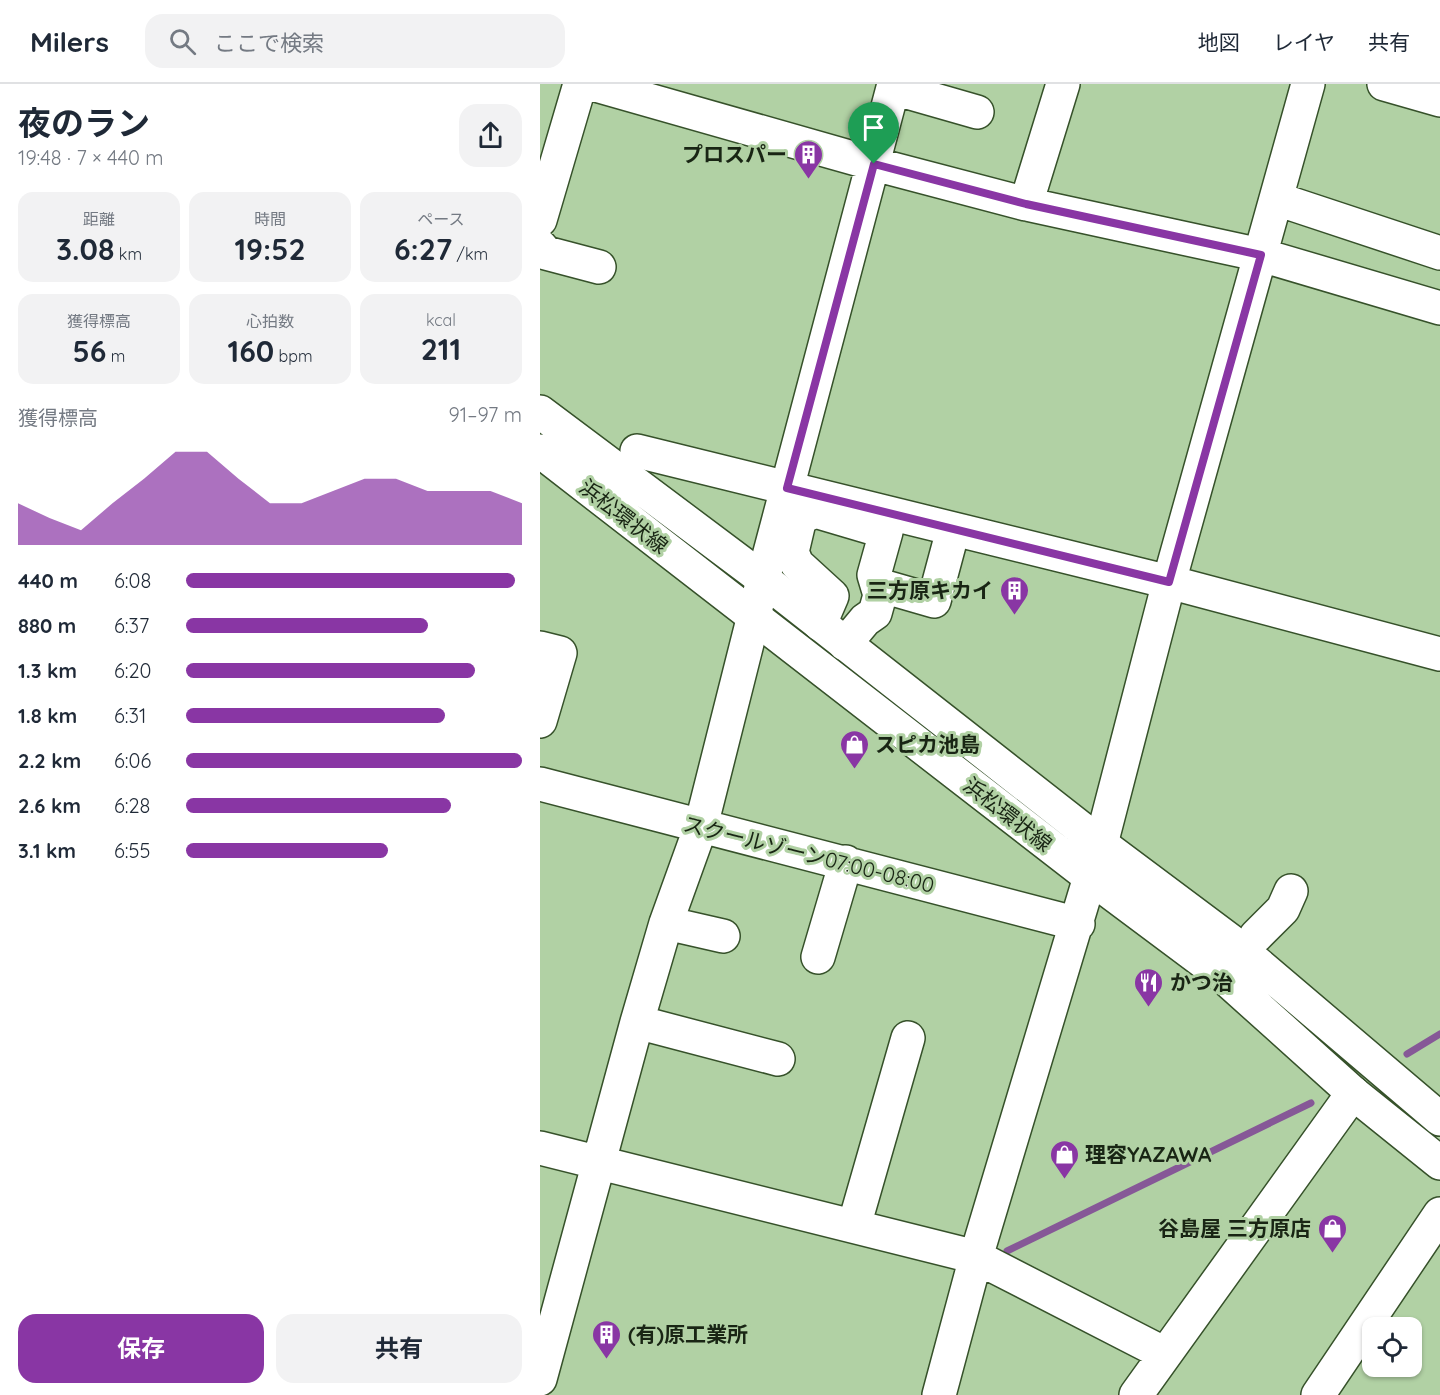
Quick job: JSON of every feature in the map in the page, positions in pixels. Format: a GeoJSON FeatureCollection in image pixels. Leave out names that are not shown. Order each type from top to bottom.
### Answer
{"type":"FeatureCollection","features":[{"type":"Feature","properties":{"kind":"main road"},"geometry":{"type":"LineString","coordinates":[[540,220],[580,84]]}},
{"type":"Feature","properties":{"kind":"main road"},"geometry":{"type":"LineString","coordinates":[[592,84],[874,164],[1026,204],[1261,255],[1439,306]]}},
{"type":"Feature","properties":{"kind":"main road"},"geometry":{"type":"LineString","coordinates":[[1026,204],[1063,84]]}},
{"type":"Feature","properties":{"kind":"main road"},"geometry":{"type":"LineString","coordinates":[[1101,844],[1169,582],[1308,84]]}},
{"type":"Feature","properties":{"kind":"main road"},"geometry":{"type":"LineString","coordinates":[[1384,84],[1440,100]]}},
{"type":"Feature","properties":{"kind":"main road"},"geometry":{"type":"LineString","coordinates":[[541,1372],[550,1303],[598,1162],[666,923],[701,826],[763,579],[894,86],[977,112]]}},
{"type":"Feature","properties":{"kind":"main road"},"geometry":{"type":"LineString","coordinates":[[1277,199],[1440,253]]}},
{"type":"Feature","properties":{"kind":"main road"},"geometry":{"type":"LineString","coordinates":[[540,246],[546,253],[599,267]]}},
{"type":"Feature","properties":{"kind":"main road","name":"浜松環状線"},"geometry":{"type":"LineString","coordinates":[[540,412],[763,579],[1101,844],[1232,942],[1440,1119]]}},
{"type":"Feature","properties":{"kind":"main road","name":"浜松環状線"},"geometry":{"type":"LineString","coordinates":[[540,451],[1090,877],[1224,977],[1353,1093],[1440,1164]]}},
{"type":"Feature","properties":{"kind":"main road"},"geometry":{"type":"LineString","coordinates":[[637,451],[1169,582],[1440,654]]}},
{"type":"Feature","properties":{"kind":"main road"},"geometry":{"type":"LineString","coordinates":[[820,624],[832,596],[798,564],[792,552],[800,518],[815,511],[886,532],[874,575],[881,590]]}},
{"type":"Feature","properties":{"kind":"main road"},"geometry":{"type":"LineString","coordinates":[[845,644],[865,620],[875,613],[897,516]]}},
{"type":"Feature","properties":{"kind":"main road"},"geometry":{"type":"LineString","coordinates":[[881,590],[934,601],[953,530]]}},
{"type":"Feature","properties":{"kind":"main road"},"geometry":{"type":"LineString","coordinates":[[540,648],[560,653],[540,721]]}},
{"type":"Feature","properties":{"kind":"main road","name":"スクールゾーン07:00-08:00"},"geometry":{"type":"LineString","coordinates":[[540,784],[1078,924]]}},
{"type":"Feature","properties":{"kind":"main road"},"geometry":{"type":"LineString","coordinates":[[818,957],[846,862]]}},
{"type":"Feature","properties":{"kind":"main road"},"geometry":{"type":"LineString","coordinates":[[939,1395],[976,1257],[1078,924],[1090,877]]}},
{"type":"Feature","properties":{"kind":"main road"},"geometry":{"type":"LineString","coordinates":[[1256,936],[1283,909],[1291,891]]}},
{"type":"Feature","properties":{"kind":"main road"},"geometry":{"type":"LineString","coordinates":[[666,923],[723,936]]}},
{"type":"Feature","properties":{"kind":"main road"},"geometry":{"type":"LineString","coordinates":[[637,1022],[778,1059]]}},
{"type":"Feature","properties":{"kind":"main road"},"geometry":{"type":"LineString","coordinates":[[854,1226],[908,1038]]}},
{"type":"Feature","properties":{"kind":"main road"},"geometry":{"type":"LineString","coordinates":[[1136,1395],[1353,1093]]}},
{"type":"Feature","properties":{"kind":"main road"},"geometry":{"type":"LineString","coordinates":[[540,1148],[976,1257],[1164,1354]]}},
{"type":"Feature","properties":{"kind":"main road"},"geometry":{"type":"LineString","coordinates":[[1318,1395],[1440,1214]]}},
{"type":"Feature","properties":{"kind":"waterway"},"geometry":{"type":"LineString","coordinates":[[1407,1054],[1440,1034]]}},
{"type":"Feature","properties":{"kind":"waterway"},"geometry":{"type":"LineString","coordinates":[[1007,1251],[1311,1103]]}},
{"type":"Feature","properties":{"kind":"place","name":"プロスパー"},"geometry":{"type":"Point","coordinates":[808,180]}},
{"type":"Feature","properties":{"kind":"place","name":"三方原キカイ"},"geometry":{"type":"Point","coordinates":[1014,616]}},
{"type":"Feature","properties":{"kind":"place","name":"スピカ池島"},"geometry":{"type":"Point","coordinates":[854,770]}},
{"type":"Feature","properties":{"kind":"place","name":"かつ治"},"geometry":{"type":"Point","coordinates":[1149,1008]}},
{"type":"Feature","properties":{"kind":"place","name":"理容YAZAWA"},"geometry":{"type":"Point","coordinates":[1064,1180]}},
{"type":"Feature","properties":{"kind":"place","name":"谷島屋 三方原店"},"geometry":{"type":"Point","coordinates":[1332,1254]}},
{"type":"Feature","properties":{"kind":"place","name":"(有)原工業所"},"geometry":{"type":"Point","coordinates":[607,1360]}},
{"type":"Feature","properties":{"kind":"route"},"geometry":{"type":"LineString","coordinates":[[874,164],[1026,204],[1261,255],[1169,582],[787,488],[874,164]]}}]}
